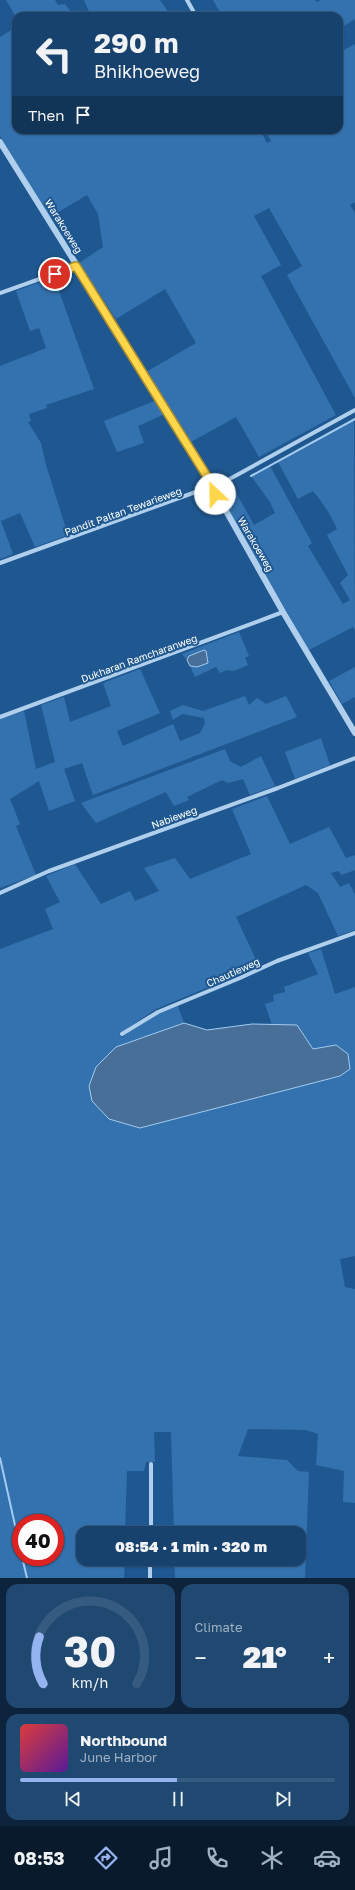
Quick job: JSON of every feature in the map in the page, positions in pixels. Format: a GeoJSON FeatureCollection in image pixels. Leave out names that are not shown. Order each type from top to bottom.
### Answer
{"type":"FeatureCollection","features":[{"type":"Feature","properties":{"kind":"street"},"geometry":{"type":"LineString","coordinates":[[187,0],[194,12]]}},
{"type":"Feature","properties":{"kind":"street","name":"Warakoeweg"},"geometry":{"type":"LineString","coordinates":[[0,142],[213,486],[215,494],[355,733]]}},
{"type":"Feature","properties":{"kind":"street"},"geometry":{"type":"LineString","coordinates":[[0,293],[76,266]]}},
{"type":"Feature","properties":{"kind":"street","name":"Pandit Paltan Tewarieweg"},"geometry":{"type":"LineString","coordinates":[[0,563],[213,486],[355,410]]}},
{"type":"Feature","properties":{"kind":"street","name":"Dukharan Ramcharanweg"},"geometry":{"type":"LineString","coordinates":[[0,717],[155,661],[283,612]]}},
{"type":"Feature","properties":{"kind":"street","name":"Nabieweg"},"geometry":{"type":"LineString","coordinates":[[0,893],[49,871],[278,788],[355,758]]}},
{"type":"Feature","properties":{"kind":"street","name":"Chautieweg"},"geometry":{"type":"LineString","coordinates":[[122,1034],[158,1012],[277,961],[355,933]]}},
{"type":"Feature","properties":{"kind":"street"},"geometry":{"type":"LineString","coordinates":[[150,1526],[151,1464]]}},
{"type":"Feature","properties":{"kind":"street"},"geometry":{"type":"LineString","coordinates":[[150,1566],[150,1578]]}},
{"type":"Feature","properties":{"kind":"shaded area"},"geometry":{"type":"Polygon","coordinates":[[[6,0],[55,0],[58,5],[65,4],[71,12],[13,12],[6,0]]]}},
{"type":"Feature","properties":{"kind":"shaded area"},"geometry":{"type":"Polygon","coordinates":[[[84,0],[160,0],[168,12],[89,12],[84,0]]]}},
{"type":"Feature","properties":{"kind":"shaded area"},"geometry":{"type":"Polygon","coordinates":[[[213,0],[315,0],[317,2],[321,0],[355,0],[355,19],[343,26],[343,12],[220,12],[213,0]]]}},
{"type":"Feature","properties":{"kind":"shaded area"},"geometry":{"type":"Polygon","coordinates":[[[12,30],[12,134],[262,134],[267,143],[271,141],[267,134],[343,134],[343,48],[344,50],[355,44],[355,202],[350,205],[355,213],[355,398],[287,275],[302,266],[269,208],[254,216],[281,265],[261,276],[336,415],[259,457],[236,417],[189,443],[146,372],[196,343],[165,289],[116,319],[79,263],[103,247],[98,214],[87,195],[50,217],[0,136],[0,37],[12,30]]]}},
{"type":"Feature","properties":{"kind":"shaded area"},"geometry":{"type":"Polygon","coordinates":[[[54,277],[94,389],[46,405],[47,408],[29,414],[31,421],[28,422],[41,443],[46,465],[68,535],[35,547],[20,513],[1,521],[13,554],[0,559],[0,366],[46,348],[39,328],[30,331],[16,291],[54,277]]]}},
{"type":"Feature","properties":{"kind":"shaded area"},"geometry":{"type":"Polygon","coordinates":[[[157,400],[165,414],[138,426],[144,443],[117,452],[104,421],[157,400]]]}},
{"type":"Feature","properties":{"kind":"shaded area"},"geometry":{"type":"Polygon","coordinates":[[[354,420],[355,630],[353,627],[309,650],[219,497],[220,492],[232,485],[254,525],[275,513],[270,502],[251,476],[270,466],[312,543],[308,546],[343,604],[350,600],[340,583],[348,575],[327,535],[337,529],[335,524],[313,491],[298,499],[278,462],[354,420]]]}},
{"type":"Feature","properties":{"kind":"shaded area"},"geometry":{"type":"Polygon","coordinates":[[[239,632],[249,656],[245,658],[248,665],[234,671],[227,670],[220,673],[216,667],[195,677],[190,666],[197,667],[204,650],[189,656],[187,660],[182,654],[239,632]]]}},
{"type":"Feature","properties":{"kind":"shaded area"},"geometry":{"type":"Polygon","coordinates":[[[204,650],[206,651],[208,663],[197,667],[190,666],[187,660],[189,656],[204,650]]]}},
{"type":"Feature","properties":{"kind":"shaded area"},"geometry":{"type":"Polygon","coordinates":[[[355,667],[355,697],[342,704],[329,681],[355,667]]]}},
{"type":"Feature","properties":{"kind":"shaded area"},"geometry":{"type":"Polygon","coordinates":[[[140,669],[160,713],[117,731],[123,746],[173,724],[180,741],[200,733],[205,723],[204,718],[182,714],[173,720],[170,711],[183,705],[203,711],[245,696],[249,705],[257,698],[266,704],[286,696],[297,717],[93,795],[82,763],[64,769],[75,801],[49,811],[39,781],[10,799],[20,824],[16,826],[36,875],[0,888],[0,719],[24,711],[36,769],[55,762],[41,705],[64,697],[70,722],[111,706],[103,683],[140,669]]]}},
{"type":"Feature","properties":{"kind":"shaded area"},"geometry":{"type":"Polygon","coordinates":[[[321,738],[330,765],[295,779],[285,752],[321,738]]]}},
{"type":"Feature","properties":{"kind":"shaded area"},"geometry":{"type":"Polygon","coordinates":[[[225,749],[230,761],[241,767],[261,756],[275,786],[250,795],[243,779],[228,783],[222,780],[187,797],[189,800],[174,806],[166,792],[96,823],[81,803],[225,749]]]}},
{"type":"Feature","properties":{"kind":"shaded area"},"geometry":{"type":"Polygon","coordinates":[[[267,796],[290,844],[329,827],[346,858],[355,855],[355,870],[342,875],[338,871],[331,873],[340,887],[349,883],[355,894],[355,930],[338,936],[318,893],[306,885],[236,917],[259,966],[156,1009],[119,1034],[122,1037],[159,1013],[178,1006],[184,1023],[116,1047],[92,1101],[336,1045],[313,1049],[297,1025],[272,1025],[265,1004],[274,1001],[273,995],[285,992],[284,987],[318,974],[308,953],[321,949],[335,994],[355,987],[355,1256],[340,1259],[345,1287],[355,1289],[355,1503],[343,1502],[344,1471],[316,1465],[318,1434],[306,1430],[248,1429],[238,1456],[287,1460],[298,1471],[309,1472],[306,1552],[306,1526],[174,1526],[171,1432],[154,1432],[155,1462],[146,1462],[144,1471],[127,1471],[125,1526],[76,1526],[76,1566],[125,1566],[124,1578],[0,1578],[0,949],[53,929],[45,909],[60,902],[46,876],[75,864],[101,904],[130,891],[135,901],[159,891],[144,868],[175,858],[190,879],[251,854],[232,809],[267,796]]]}},
{"type":"Feature","properties":{"kind":"shaded area"},"geometry":{"type":"Polygon","coordinates":[[[184,1023],[207,1030],[252,1024],[297,1025],[313,1049],[336,1045],[348,1054],[350,1069],[340,1076],[140,1128],[109,1119],[92,1101],[89,1086],[96,1067],[116,1047],[184,1023]]]}},
{"type":"Feature","properties":{"kind":"shaded area"},"geometry":{"type":"Polygon","coordinates":[[[174,1566],[305,1566],[305,1578],[175,1578],[174,1566]]]}},
{"type":"Feature","properties":{"kind":"waterway"},"geometry":{"type":"LineString","coordinates":[[251,476],[355,419]]}},
{"type":"Feature","properties":{"kind":"waterway"},"geometry":{"type":"LineString","coordinates":[[0,1458],[13,1514]]}},
{"type":"Feature","properties":{"kind":"waterway"},"geometry":{"type":"LineString","coordinates":[[24,1566],[27,1578]]}},
{"type":"Feature","properties":{"kind":"route"},"geometry":{"type":"LineString","coordinates":[[55,274],[76,266],[190,447],[213,486],[215,494]]}}]}
